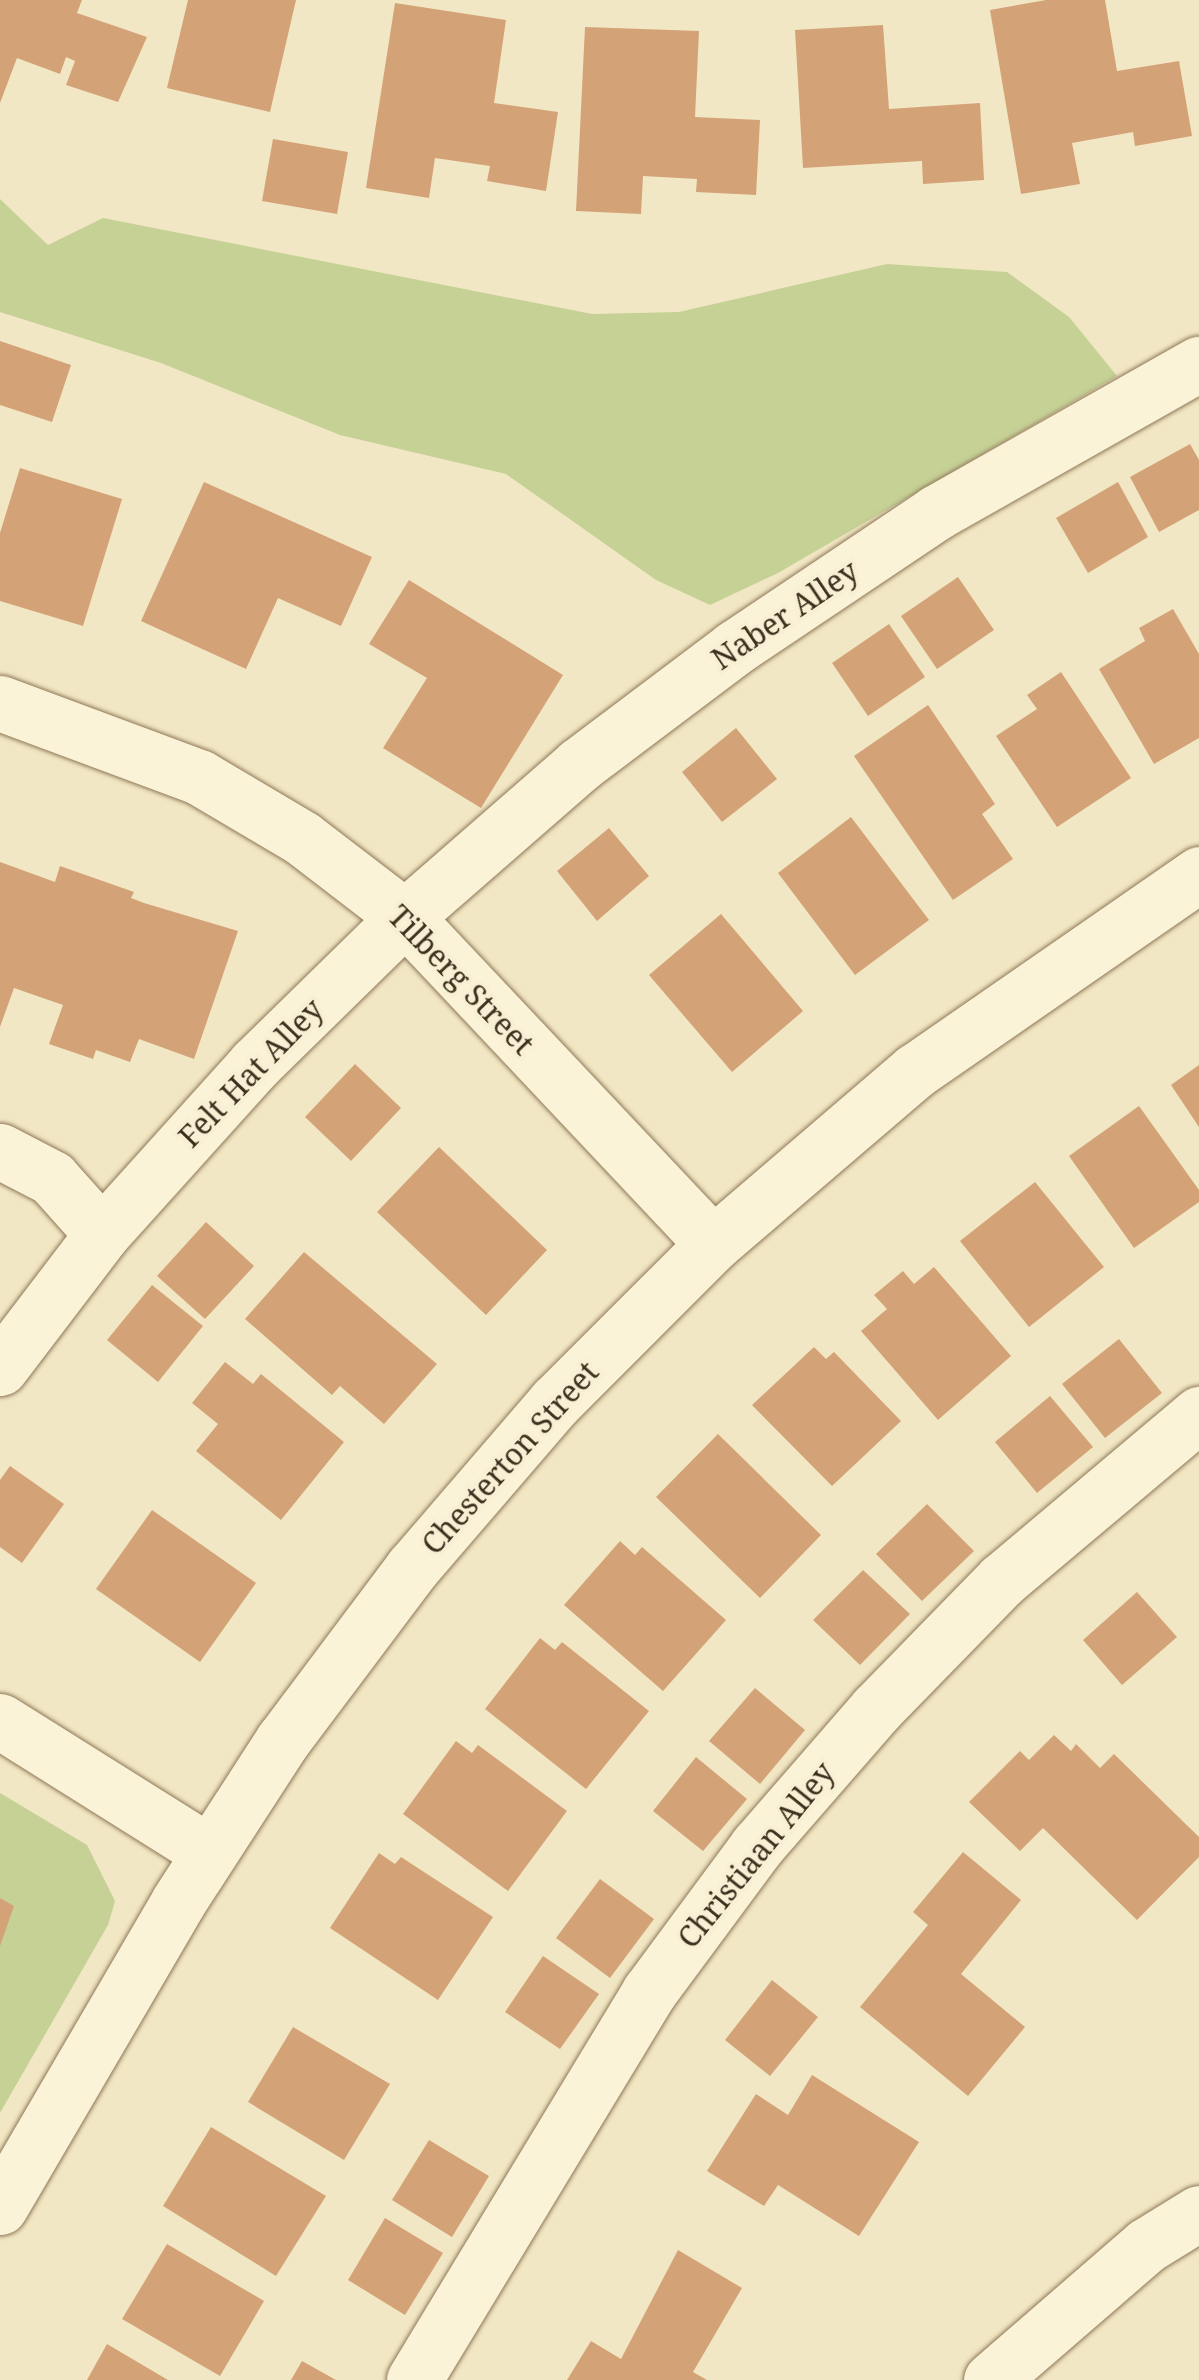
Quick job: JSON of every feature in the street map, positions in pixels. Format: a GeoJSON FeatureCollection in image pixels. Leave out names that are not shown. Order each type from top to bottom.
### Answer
{"type":"FeatureCollection","features":[{"type":"Feature","properties":{"kind":"street","name":"Naber Alley"},"geometry":{"type":"LineString","coordinates":[[406,917],[579,766],[734,648],[937,512],[1199,364]]}},
{"type":"Feature","properties":{"kind":"street","name":"Tilberg Street"},"geometry":{"type":"LineString","coordinates":[[0,703],[199,778],[302,838],[406,917],[713,1244]]}},
{"type":"Feature","properties":{"kind":"street","name":"Chesterton Street"},"geometry":{"type":"LineString","coordinates":[[0,2207],[209,1852],[282,1740],[413,1567],[555,1402],[713,1244],[914,1071],[1199,874]]}},
{"type":"Feature","properties":{"kind":"street","name":"Felt Hat Alley"},"geometry":{"type":"LineString","coordinates":[[0,1368],[102,1234],[255,1064],[406,917]]}},
{"type":"Feature","properties":{"kind":"street"},"geometry":{"type":"LineString","coordinates":[[0,1151],[52,1178],[102,1234]]}},
{"type":"Feature","properties":{"kind":"street","name":"Christiaan Alley"},"geometry":{"type":"LineString","coordinates":[[414,2380],[649,1992],[757,1846],[876,1709],[1002,1580],[1199,1414]]}},
{"type":"Feature","properties":{"kind":"street"},"geometry":{"type":"LineString","coordinates":[[0,1721],[209,1852]]}},
{"type":"Feature","properties":{"kind":"street"},"geometry":{"type":"LineString","coordinates":[[991,2380],[1147,2245],[1199,2213]]}},
{"type":"Feature","properties":{"kind":"green space"},"geometry":{"type":"Polygon","coordinates":[[[0,199],[48,245],[103,218],[592,314],[679,312],[887,264],[1007,272],[1069,317],[1117,376],[778,573],[710,605],[656,580],[506,474],[340,435],[161,363],[0,312],[0,199]]]}},
{"type":"Feature","properties":{"kind":"green space"},"geometry":{"type":"Polygon","coordinates":[[[0,1793],[87,1845],[115,1901],[108,1925],[0,2113],[0,1793]]]}},
{"type":"Feature","properties":{"kind":"building"},"geometry":{"type":"Polygon","coordinates":[[[0,0],[82,0],[77,13],[147,37],[118,102],[66,85],[75,61],[66,57],[60,74],[17,58],[0,103],[0,0]]]}},
{"type":"Feature","properties":{"kind":"building"},"geometry":{"type":"Polygon","coordinates":[[[188,0],[296,0],[270,112],[167,88],[188,0]]]}},
{"type":"Feature","properties":{"kind":"building"},"geometry":{"type":"Polygon","coordinates":[[[1046,0],[1105,0],[1117,71],[1179,61],[1192,136],[1135,146],[1133,132],[1072,143],[1080,184],[1021,194],[990,10],[1046,0]]]}},
{"type":"Feature","properties":{"kind":"building"},"geometry":{"type":"Polygon","coordinates":[[[395,3],[506,20],[494,103],[558,112],[546,191],[487,181],[490,166],[435,158],[429,198],[366,188],[395,3]]]}},
{"type":"Feature","properties":{"kind":"building"},"geometry":{"type":"Polygon","coordinates":[[[883,25],[889,109],[980,103],[984,180],[923,184],[922,161],[803,168],[795,30],[883,25]]]}},
{"type":"Feature","properties":{"kind":"building"},"geometry":{"type":"Polygon","coordinates":[[[585,27],[699,31],[695,117],[760,120],[756,195],[696,192],[697,179],[643,176],[641,214],[576,211],[585,27]]]}},
{"type":"Feature","properties":{"kind":"building"},"geometry":{"type":"Polygon","coordinates":[[[273,139],[348,152],[337,214],[262,201],[273,139]]]}},
{"type":"Feature","properties":{"kind":"building"},"geometry":{"type":"Polygon","coordinates":[[[0,341],[71,365],[52,422],[0,405],[0,341]]]}},
{"type":"Feature","properties":{"kind":"building"},"geometry":{"type":"Polygon","coordinates":[[[1190,444],[1199,460],[1199,510],[1159,532],[1130,477],[1190,444]]]}},
{"type":"Feature","properties":{"kind":"building"},"geometry":{"type":"Polygon","coordinates":[[[20,468],[122,499],[83,626],[0,601],[0,533],[20,468]]]}},
{"type":"Feature","properties":{"kind":"building"},"geometry":{"type":"Polygon","coordinates":[[[204,482],[372,557],[341,626],[278,598],[246,669],[141,621],[204,482]]]}},
{"type":"Feature","properties":{"kind":"building"},"geometry":{"type":"Polygon","coordinates":[[[1118,482],[1148,537],[1088,573],[1056,518],[1118,482]]]}},
{"type":"Feature","properties":{"kind":"building"},"geometry":{"type":"Polygon","coordinates":[[[958,577],[994,630],[937,669],[901,616],[958,577]]]}},
{"type":"Feature","properties":{"kind":"building"},"geometry":{"type":"Polygon","coordinates":[[[409,580],[563,675],[481,808],[383,748],[427,678],[369,644],[409,580]]]}},
{"type":"Feature","properties":{"kind":"building"},"geometry":{"type":"Polygon","coordinates":[[[1173,609],[1199,654],[1199,738],[1154,764],[1099,669],[1145,641],[1139,628],[1173,609]]]}},
{"type":"Feature","properties":{"kind":"building"},"geometry":{"type":"Polygon","coordinates":[[[889,624],[925,677],[868,716],[832,663],[889,624]]]}},
{"type":"Feature","properties":{"kind":"building"},"geometry":{"type":"Polygon","coordinates":[[[1061,672],[1131,778],[1057,827],[996,736],[1037,709],[1027,695],[1061,672]]]}},
{"type":"Feature","properties":{"kind":"building"},"geometry":{"type":"Polygon","coordinates":[[[928,705],[995,804],[982,814],[1013,859],[953,900],[854,756],[928,705]]]}},
{"type":"Feature","properties":{"kind":"building"},"geometry":{"type":"Polygon","coordinates":[[[736,728],[777,779],[722,822],[682,772],[736,728]]]}},
{"type":"Feature","properties":{"kind":"building"},"geometry":{"type":"Polygon","coordinates":[[[851,817],[929,920],[855,975],[778,873],[851,817]]]}},
{"type":"Feature","properties":{"kind":"building"},"geometry":{"type":"Polygon","coordinates":[[[609,828],[649,876],[597,921],[557,871],[609,828]]]}},
{"type":"Feature","properties":{"kind":"building"},"geometry":{"type":"Polygon","coordinates":[[[0,862],[55,882],[60,866],[134,892],[131,898],[144,903],[238,931],[194,1059],[139,1039],[130,1062],[96,1050],[93,1059],[49,1044],[63,1005],[14,988],[0,1027],[0,862]]]}},
{"type":"Feature","properties":{"kind":"building"},"geometry":{"type":"Polygon","coordinates":[[[721,914],[803,1011],[732,1072],[649,975],[721,914]]]}},
{"type":"Feature","properties":{"kind":"building"},"geometry":{"type":"Polygon","coordinates":[[[355,1064],[401,1108],[351,1161],[305,1117],[355,1064]]]}},
{"type":"Feature","properties":{"kind":"building"},"geometry":{"type":"Polygon","coordinates":[[[1199,1065],[1199,1127],[1171,1085],[1199,1065]]]}},
{"type":"Feature","properties":{"kind":"building"},"geometry":{"type":"Polygon","coordinates":[[[1139,1106],[1199,1190],[1199,1202],[1134,1248],[1069,1156],[1139,1106]]]}},
{"type":"Feature","properties":{"kind":"building"},"geometry":{"type":"Polygon","coordinates":[[[439,1147],[547,1250],[486,1315],[377,1212],[439,1147]]]}},
{"type":"Feature","properties":{"kind":"building"},"geometry":{"type":"Polygon","coordinates":[[[1035,1182],[1104,1267],[1029,1327],[960,1241],[1035,1182]]]}},
{"type":"Feature","properties":{"kind":"building"},"geometry":{"type":"Polygon","coordinates":[[[206,1222],[254,1266],[205,1319],[157,1276],[206,1222]]]}},
{"type":"Feature","properties":{"kind":"building"},"geometry":{"type":"Polygon","coordinates":[[[304,1252],[437,1364],[384,1424],[340,1386],[332,1395],[245,1319],[304,1252]]]}},
{"type":"Feature","properties":{"kind":"building"},"geometry":{"type":"Polygon","coordinates":[[[934,1267],[1011,1356],[938,1420],[861,1331],[887,1309],[874,1295],[903,1271],[914,1284],[934,1267]]]}},
{"type":"Feature","properties":{"kind":"building"},"geometry":{"type":"Polygon","coordinates":[[[152,1285],[203,1326],[158,1382],[107,1340],[152,1285]]]}},
{"type":"Feature","properties":{"kind":"building"},"geometry":{"type":"Polygon","coordinates":[[[1119,1339],[1162,1393],[1105,1438],[1062,1384],[1119,1339]]]}},
{"type":"Feature","properties":{"kind":"building"},"geometry":{"type":"Polygon","coordinates":[[[814,1347],[826,1359],[834,1352],[901,1421],[832,1486],[752,1405],[814,1347]]]}},
{"type":"Feature","properties":{"kind":"building"},"geometry":{"type":"Polygon","coordinates":[[[225,1362],[253,1384],[261,1374],[344,1442],[281,1520],[196,1451],[218,1424],[192,1403],[225,1362]]]}},
{"type":"Feature","properties":{"kind":"building"},"geometry":{"type":"Polygon","coordinates":[[[1050,1396],[1093,1447],[1037,1493],[995,1442],[1050,1396]]]}},
{"type":"Feature","properties":{"kind":"building"},"geometry":{"type":"Polygon","coordinates":[[[718,1434],[821,1535],[760,1598],[656,1497],[718,1434]]]}},
{"type":"Feature","properties":{"kind":"building"},"geometry":{"type":"Polygon","coordinates":[[[10,1466],[64,1504],[22,1563],[0,1547],[0,1480],[10,1466]]]}},
{"type":"Feature","properties":{"kind":"building"},"geometry":{"type":"Polygon","coordinates":[[[927,1504],[974,1551],[922,1601],[876,1554],[927,1504]]]}},
{"type":"Feature","properties":{"kind":"building"},"geometry":{"type":"Polygon","coordinates":[[[152,1510],[256,1583],[200,1662],[96,1589],[152,1510]]]}},
{"type":"Feature","properties":{"kind":"building"},"geometry":{"type":"Polygon","coordinates":[[[620,1541],[635,1555],[642,1547],[726,1620],[663,1691],[564,1605],[620,1541]]]}},
{"type":"Feature","properties":{"kind":"building"},"geometry":{"type":"Polygon","coordinates":[[[863,1570],[910,1614],[860,1665],[813,1620],[863,1570]]]}},
{"type":"Feature","properties":{"kind":"building"},"geometry":{"type":"Polygon","coordinates":[[[1137,1592],[1177,1637],[1122,1685],[1083,1640],[1137,1592]]]}},
{"type":"Feature","properties":{"kind":"building"},"geometry":{"type":"Polygon","coordinates":[[[540,1638],[555,1650],[562,1642],[649,1711],[586,1789],[485,1709],[540,1638]]]}},
{"type":"Feature","properties":{"kind":"building"},"geometry":{"type":"Polygon","coordinates":[[[755,1688],[805,1730],[760,1784],[709,1741],[755,1688]]]}},
{"type":"Feature","properties":{"kind":"building"},"geometry":{"type":"Polygon","coordinates":[[[1054,1735],[1071,1751],[1076,1744],[1100,1768],[1114,1754],[1199,1837],[1199,1857],[1137,1920],[1043,1828],[1020,1851],[969,1802],[1020,1751],[1029,1760],[1054,1735]]]}},
{"type":"Feature","properties":{"kind":"building"},"geometry":{"type":"Polygon","coordinates":[[[456,1741],[472,1753],[478,1745],[567,1811],[508,1891],[403,1814],[456,1741]]]}},
{"type":"Feature","properties":{"kind":"building"},"geometry":{"type":"Polygon","coordinates":[[[696,1757],[747,1799],[703,1851],[653,1811],[696,1757]]]}},
{"type":"Feature","properties":{"kind":"building"},"geometry":{"type":"Polygon","coordinates":[[[963,1852],[1021,1900],[961,1974],[1025,2027],[968,2096],[860,2007],[928,1925],[913,1912],[963,1852]]]}},
{"type":"Feature","properties":{"kind":"building"},"geometry":{"type":"Polygon","coordinates":[[[379,1853],[395,1864],[401,1857],[493,1917],[438,2000],[330,1928],[379,1853]]]}},
{"type":"Feature","properties":{"kind":"building"},"geometry":{"type":"Polygon","coordinates":[[[600,1879],[654,1919],[610,1978],[556,1938],[600,1879]]]}},
{"type":"Feature","properties":{"kind":"building"},"geometry":{"type":"Polygon","coordinates":[[[0,1898],[14,1906],[0,1946],[0,1898]]]}},
{"type":"Feature","properties":{"kind":"building"},"geometry":{"type":"Polygon","coordinates":[[[543,1956],[599,1994],[560,2049],[505,2012],[543,1956]]]}},
{"type":"Feature","properties":{"kind":"building"},"geometry":{"type":"Polygon","coordinates":[[[772,1980],[818,2017],[770,2076],[725,2040],[772,1980]]]}},
{"type":"Feature","properties":{"kind":"building"},"geometry":{"type":"Polygon","coordinates":[[[293,2027],[390,2084],[344,2160],[248,2102],[293,2027]]]}},
{"type":"Feature","properties":{"kind":"building"},"geometry":{"type":"Polygon","coordinates":[[[812,2075],[919,2142],[859,2236],[778,2185],[764,2206],[707,2171],[756,2094],[788,2115],[812,2075]]]}},
{"type":"Feature","properties":{"kind":"building"},"geometry":{"type":"Polygon","coordinates":[[[211,2127],[326,2196],[276,2276],[163,2206],[211,2127]]]}},
{"type":"Feature","properties":{"kind":"building"},"geometry":{"type":"Polygon","coordinates":[[[429,2140],[489,2176],[452,2237],[392,2200],[429,2140]]]}},
{"type":"Feature","properties":{"kind":"building"},"geometry":{"type":"Polygon","coordinates":[[[385,2218],[443,2253],[405,2315],[348,2280],[385,2218]]]}},
{"type":"Feature","properties":{"kind":"building"},"geometry":{"type":"Polygon","coordinates":[[[167,2244],[264,2301],[220,2376],[122,2319],[167,2244]]]}},
{"type":"Feature","properties":{"kind":"building"},"geometry":{"type":"Polygon","coordinates":[[[678,2250],[742,2288],[693,2372],[707,2380],[567,2380],[591,2341],[621,2359],[678,2250]]]}},
{"type":"Feature","properties":{"kind":"building"},"geometry":{"type":"Polygon","coordinates":[[[107,2344],[168,2380],[87,2380],[107,2344]]]}},
{"type":"Feature","properties":{"kind":"building"},"geometry":{"type":"Polygon","coordinates":[[[302,2361],[336,2380],[291,2380],[302,2361]]]}}]}
